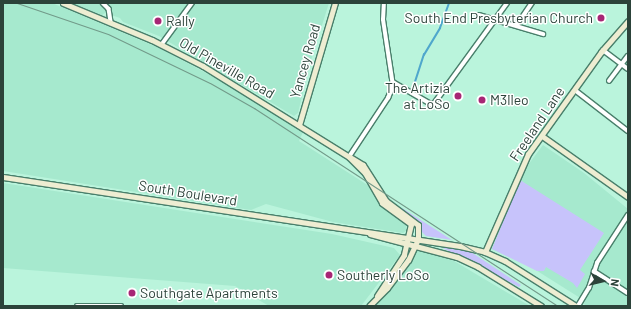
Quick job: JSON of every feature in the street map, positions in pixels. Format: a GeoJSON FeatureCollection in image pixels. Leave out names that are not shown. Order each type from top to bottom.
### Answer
{"type":"FeatureCollection","features":[{"type":"Feature","properties":{"kind":"street","name":"Old Pineville Road"},"geometry":{"type":"LineString","coordinates":[[63,3],[162,44],[224,78],[363,165],[386,200],[414,220],[418,225],[418,239]]}},
{"type":"Feature","properties":{"kind":"street"},"geometry":{"type":"LineString","coordinates":[[102,3],[109,9],[111,22]]}},
{"type":"Feature","properties":{"kind":"street"},"geometry":{"type":"LineString","coordinates":[[162,44],[192,3]]}},
{"type":"Feature","properties":{"kind":"street","name":"Yancey Road"},"geometry":{"type":"LineString","coordinates":[[299,125],[335,3]]}},
{"type":"Feature","properties":{"kind":"street"},"geometry":{"type":"LineString","coordinates":[[349,157],[388,98],[393,82],[383,20],[384,3]]}},
{"type":"Feature","properties":{"kind":"street"},"geometry":{"type":"LineString","coordinates":[[393,82],[433,105],[507,3]]}},
{"type":"Feature","properties":{"kind":"street"},"geometry":{"type":"LineString","coordinates":[[517,25],[532,3]]}},
{"type":"Feature","properties":{"kind":"street"},"geometry":{"type":"LineString","coordinates":[[479,15],[495,18],[543,34]]}},
{"type":"Feature","properties":{"kind":"street","name":"Freeland Lane"},"geometry":{"type":"LineString","coordinates":[[486,252],[521,167],[603,50],[628,21]]}},
{"type":"Feature","properties":{"kind":"street"},"geometry":{"type":"LineString","coordinates":[[603,50],[628,69]]}},
{"type":"Feature","properties":{"kind":"street"},"geometry":{"type":"LineString","coordinates":[[609,81],[628,56]]}},
{"type":"Feature","properties":{"kind":"street"},"geometry":{"type":"LineString","coordinates":[[575,90],[628,131]]}},
{"type":"Feature","properties":{"kind":"street"},"geometry":{"type":"LineString","coordinates":[[542,136],[628,198]]}},
{"type":"Feature","properties":{"kind":"street","name":"Old Pineville Road"},"geometry":{"type":"LineString","coordinates":[[349,157],[365,173],[382,203],[408,220],[411,228],[409,238]]}},
{"type":"Feature","properties":{"kind":"street","name":"South Boulevard"},"geometry":{"type":"LineString","coordinates":[[3,177],[369,234],[447,254],[471,264],[541,306]]}},
{"type":"Feature","properties":{"kind":"street"},"geometry":{"type":"LineString","coordinates":[[577,306],[589,288],[594,271],[628,215]]}},
{"type":"Feature","properties":{"kind":"street","name":"South Boulevard"},"geometry":{"type":"LineString","coordinates":[[369,234],[382,233],[486,252],[518,268],[577,306]]}},
{"type":"Feature","properties":{"kind":"street"},"geometry":{"type":"LineString","coordinates":[[368,306],[377,296],[404,255],[409,238]]}},
{"type":"Feature","properties":{"kind":"street"},"geometry":{"type":"LineString","coordinates":[[377,296],[387,288],[415,246],[418,239]]}},
{"type":"Feature","properties":{"kind":"street"},"geometry":{"type":"LineString","coordinates":[[594,271],[628,293]]}},
{"type":"Feature","properties":{"kind":"street"},"geometry":{"type":"LineString","coordinates":[[77,306],[121,306]]}},
{"type":"Feature","properties":{"kind":"shaded area"},"geometry":{"type":"Polygon","coordinates":[[[3,3],[52,3],[159,48],[221,81],[303,132],[299,141],[369,186],[381,206],[407,224],[406,231],[403,233],[333,222],[266,204],[251,210],[3,171],[3,3]]]}},
{"type":"Feature","properties":{"kind":"shaded area"},"geometry":{"type":"Polygon","coordinates":[[[71,3],[329,3],[311,60],[298,113],[294,116],[159,36],[123,22],[120,18],[105,13],[102,15],[71,3]]]}},
{"type":"Feature","properties":{"kind":"shaded area"},"geometry":{"type":"Polygon","coordinates":[[[543,145],[584,173],[628,209],[628,306],[587,306],[584,304],[585,301],[523,262],[492,249],[525,169],[543,145]]]}},
{"type":"Feature","properties":{"kind":"shaded area"},"geometry":{"type":"Polygon","coordinates":[[[520,180],[604,233],[580,270],[585,274],[577,288],[573,283],[546,267],[544,271],[537,271],[492,249],[520,180]]]}},
{"type":"Feature","properties":{"kind":"shaded area"},"geometry":{"type":"Polygon","coordinates":[[[3,183],[332,234],[394,248],[400,255],[361,306],[269,306],[235,286],[3,268],[3,183]]]}},
{"type":"Feature","properties":{"kind":"shaded area"},"geometry":{"type":"Polygon","coordinates":[[[402,208],[452,240],[426,236],[420,230],[416,220],[403,211],[402,208]]]}},
{"type":"Feature","properties":{"kind":"shaded area"},"geometry":{"type":"Polygon","coordinates":[[[441,247],[471,252],[521,285],[519,287],[441,247]]]}},
{"type":"Feature","properties":{"kind":"shaded area"},"geometry":{"type":"Polygon","coordinates":[[[420,250],[454,261],[530,306],[375,306],[404,270],[416,251],[420,250]]]}},
{"type":"Feature","properties":{"kind":"waterway"},"geometry":{"type":"LineString","coordinates":[[414,85],[424,55],[440,28],[449,3]]}},
{"type":"Feature","properties":{"kind":"tram line"},"geometry":{"type":"LineString","coordinates":[[17,3],[108,34],[210,83],[254,108],[558,306]]}},
{"type":"Feature","properties":{"kind":"place","name":"South End Presbyterian Church"},"geometry":{"type":"Point","coordinates":[601,18]}},
{"type":"Feature","properties":{"kind":"place","name":"Rally"},"geometry":{"type":"Point","coordinates":[158,21]}},
{"type":"Feature","properties":{"kind":"place","name":"The Artizia at LoSo"},"geometry":{"type":"Point","coordinates":[458,96]}},
{"type":"Feature","properties":{"kind":"place","name":"M3lleo"},"geometry":{"type":"Point","coordinates":[482,100]}},
{"type":"Feature","properties":{"kind":"place","name":"Southerly LoSo"},"geometry":{"type":"Point","coordinates":[329,275]}},
{"type":"Feature","properties":{"kind":"place","name":"Southgate Apartments"},"geometry":{"type":"Point","coordinates":[132,293]}}]}
